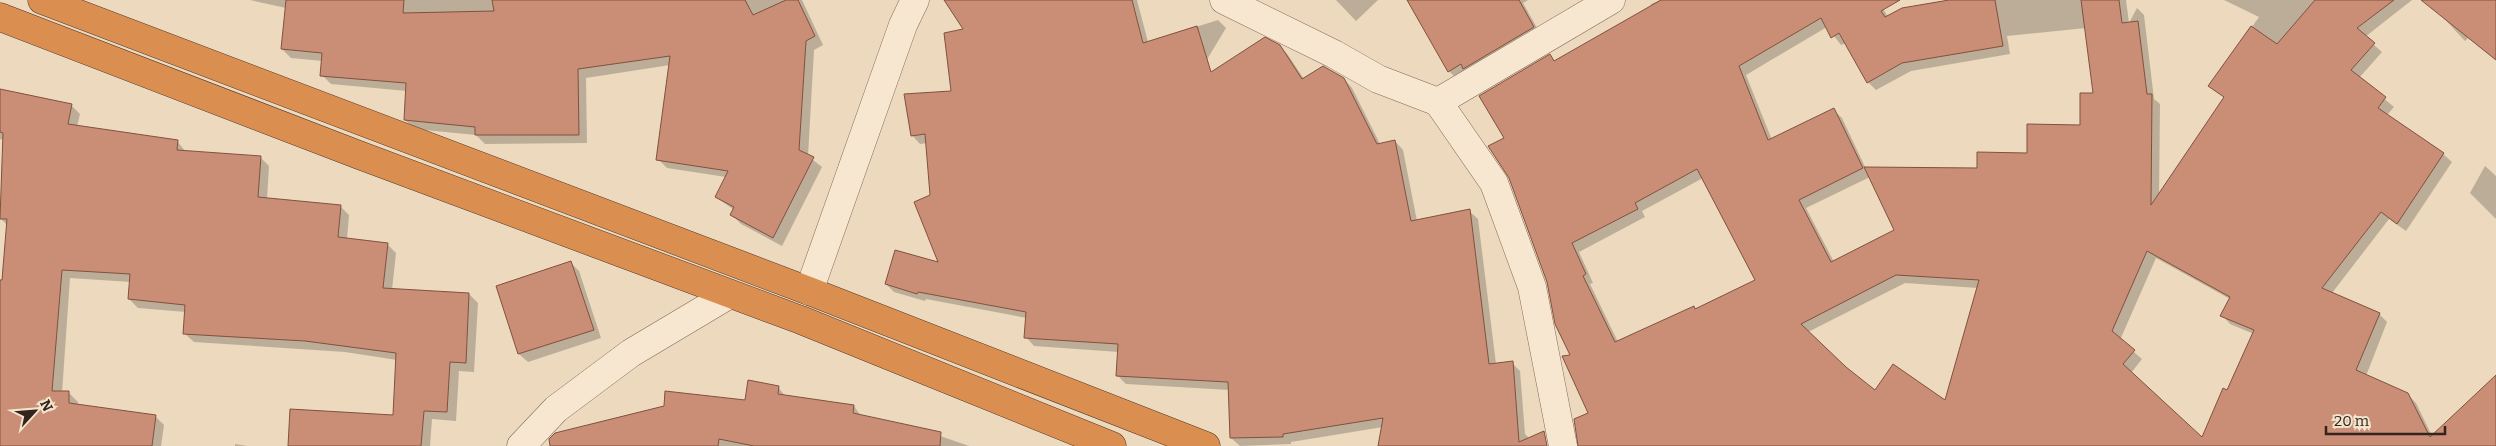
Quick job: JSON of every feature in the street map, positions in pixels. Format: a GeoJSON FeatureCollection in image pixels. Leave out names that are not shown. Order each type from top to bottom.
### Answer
{"type":"FeatureCollection","features":[{"type":"Feature","properties":{"kind":"highway"},"geometry":{"type":"LineString","coordinates":[[42,0],[810,290],[1206,446]]}},
{"type":"Feature","properties":{"kind":"highway"},"geometry":{"type":"LineString","coordinates":[[0,17],[801,320],[1112,446]]}},
{"type":"Feature","properties":{"kind":"street"},"geometry":{"type":"LineString","coordinates":[[810,290],[903,25],[915,0]]}},
{"type":"Feature","properties":{"kind":"street"},"geometry":{"type":"LineString","coordinates":[[1224,0],[1334,54],[1378,79],[1438,102],[1494,183],[1498,192],[1532,287],[1563,446]]}},
{"type":"Feature","properties":{"kind":"street"},"geometry":{"type":"LineString","coordinates":[[1438,102],[1610,0]]}},
{"type":"Feature","properties":{"kind":"street"},"geometry":{"type":"LineString","coordinates":[[521,446],[556,409],[630,353],[730,294]]}},
{"type":"Feature","properties":{"kind":"building"},"geometry":{"type":"Polygon","coordinates":[[[286,0],[404,0],[403,13],[494,11],[492,0],[745,0],[753,15],[786,0],[798,0],[815,36],[806,41],[799,150],[814,157],[773,238],[730,215],[734,207],[715,197],[728,171],[656,160],[670,56],[578,69],[579,135],[475,135],[475,127],[404,120],[406,83],[320,76],[322,53],[281,49],[286,0]]]}},
{"type":"Feature","properties":{"kind":"building"},"geometry":{"type":"Polygon","coordinates":[[[944,0],[1132,0],[1143,43],[1197,26],[1211,72],[1265,37],[1280,45],[1302,79],[1323,66],[1344,78],[1377,144],[1395,140],[1411,221],[1470,209],[1489,364],[1513,361],[1519,442],[1544,431],[1547,446],[1378,446],[1383,418],[1283,434],[1283,437],[1230,438],[1228,382],[1116,376],[1118,344],[1024,338],[1026,312],[918,292],[917,294],[885,284],[895,250],[938,262],[914,202],[930,195],[925,134],[911,136],[904,94],[951,91],[944,33],[963,29],[944,0]]]}},
{"type":"Feature","properties":{"kind":"building"},"geometry":{"type":"Polygon","coordinates":[[[1407,0],[1519,0],[1534,27],[1463,69],[1461,64],[1448,72],[1407,0]]]}},
{"type":"Feature","properties":{"kind":"building"},"geometry":{"type":"Polygon","coordinates":[[[1661,0],[1900,0],[1881,11],[1885,17],[1902,8],[1949,0],[1995,0],[2003,46],[1902,63],[1867,83],[1839,33],[1831,38],[1821,18],[1739,66],[1768,140],[1834,108],[1863,168],[1799,200],[1831,262],[1894,230],[1864,167],[1977,168],[1977,152],[2027,153],[2027,124],[2080,125],[2080,93],[2093,93],[2081,0],[2119,0],[2122,23],[2138,21],[2147,94],[2152,94],[2151,205],[2224,97],[2208,86],[2251,26],[2277,44],[2315,0],[2394,0],[2357,28],[2375,43],[2351,70],[2386,97],[2378,108],[2444,153],[2397,224],[2381,212],[2322,288],[2380,313],[2356,370],[2408,393],[2430,437],[2496,375],[2496,446],[1578,446],[1574,419],[1588,413],[1562,356],[1570,355],[1555,324],[1547,282],[1509,178],[1488,146],[1504,138],[1479,96],[1550,54],[1554,61],[1661,0]],[[1697,169],[1635,203],[1638,209],[1572,243],[1586,274],[1583,276],[1615,342],[1694,306],[1695,309],[1755,280],[1697,169]],[[2147,251],[2112,331],[2135,350],[2123,364],[2202,437],[2223,388],[2227,390],[2254,330],[2220,316],[2230,297],[2147,251]],[[1896,275],[1801,324],[1846,367],[1875,390],[1893,364],[1945,400],[1979,280],[1896,275]]]}},
{"type":"Feature","properties":{"kind":"building"},"geometry":{"type":"Polygon","coordinates":[[[2421,0],[2496,0],[2496,60],[2421,0]]]}},
{"type":"Feature","properties":{"kind":"building"},"geometry":{"type":"Polygon","coordinates":[[[0,89],[72,104],[68,124],[178,140],[177,150],[261,156],[258,197],[341,205],[338,237],[388,243],[383,288],[469,293],[466,363],[450,362],[447,412],[424,411],[421,446],[288,446],[290,409],[393,415],[396,353],[305,341],[183,334],[185,305],[128,299],[130,274],[62,270],[52,391],[69,391],[69,403],[156,415],[152,446],[0,446],[0,280],[2,280],[7,219],[0,219],[3,133],[0,132],[0,89]]]}},
{"type":"Feature","properties":{"kind":"building"},"geometry":{"type":"Polygon","coordinates":[[[571,261],[594,330],[518,354],[496,286],[571,261]]]}},
{"type":"Feature","properties":{"kind":"building"},"geometry":{"type":"Polygon","coordinates":[[[748,380],[779,386],[778,394],[854,405],[853,413],[941,432],[940,446],[754,446],[719,439],[718,446],[550,446],[549,439],[555,433],[664,406],[665,391],[745,400],[748,380]]]}}]}
